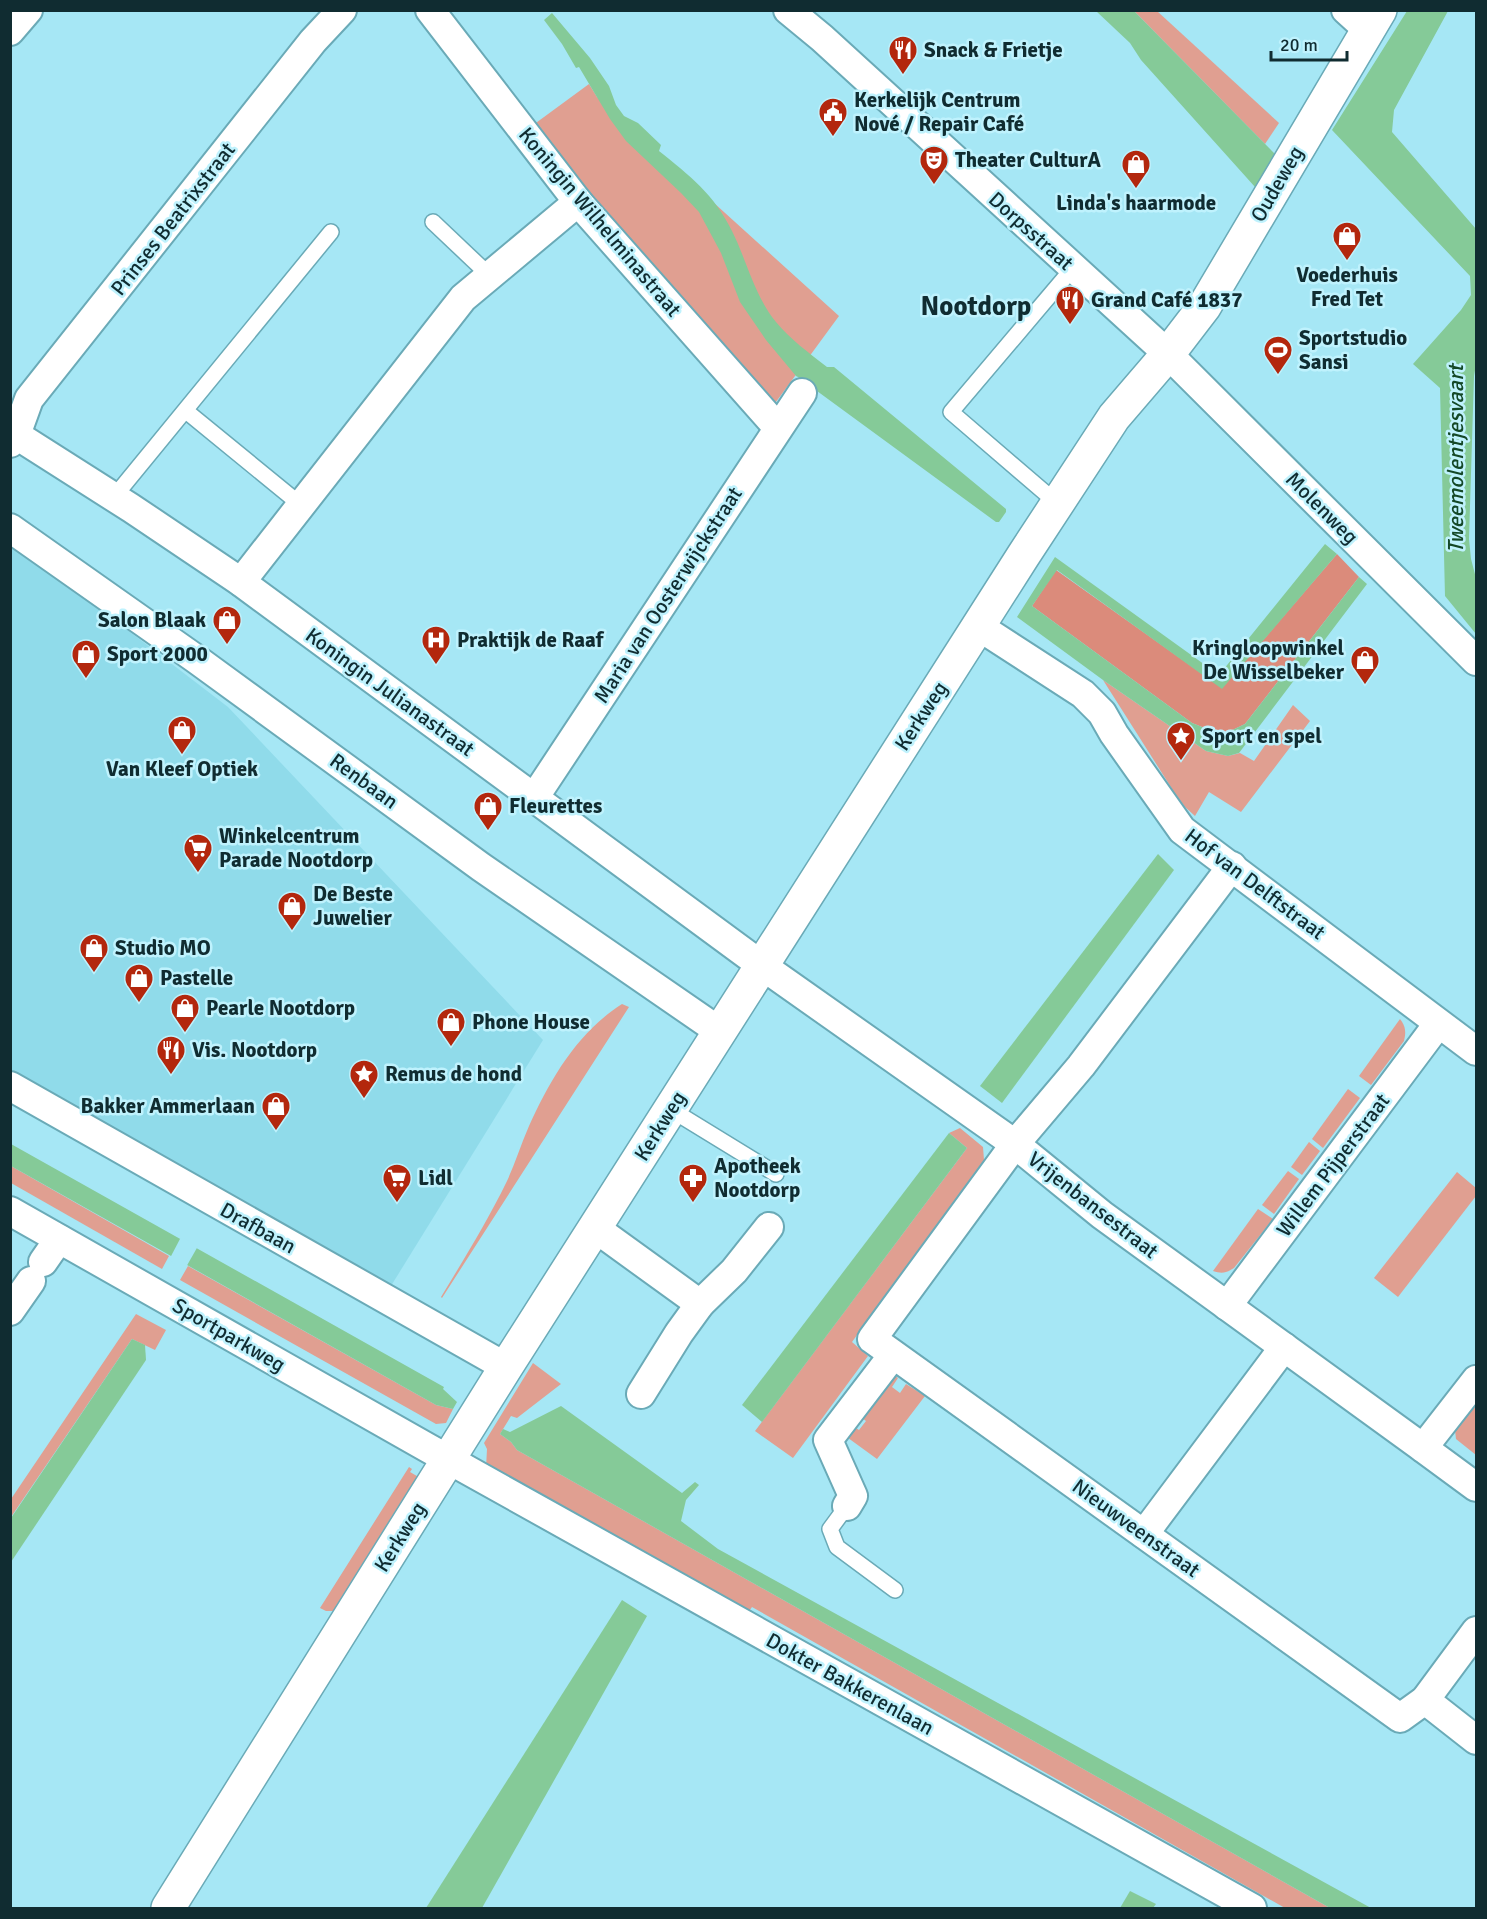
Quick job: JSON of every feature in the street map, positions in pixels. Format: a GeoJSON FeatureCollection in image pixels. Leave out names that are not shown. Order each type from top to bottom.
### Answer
{"type":"FeatureCollection","features":[{"type":"Feature","properties":{"kind":"street"},"geometry":{"type":"LineString","coordinates":[[10,31],[28,10]]}},
{"type":"Feature","properties":{"kind":"street","name":"Prinses Beatrixstraat"},"geometry":{"type":"LineString","coordinates":[[12,436],[29,399],[313,41],[342,10]]}},
{"type":"Feature","properties":{"kind":"street","name":"Koningin Wilhelminastraat"},"geometry":{"type":"LineString","coordinates":[[430,10],[578,202],[778,428]]}},
{"type":"Feature","properties":{"kind":"street","name":"Dorpsstraat"},"geometry":{"type":"LineString","coordinates":[[788,10],[822,38],[1168,354]]}},
{"type":"Feature","properties":{"kind":"street","name":"Oudeweg"},"geometry":{"type":"LineString","coordinates":[[1168,354],[1204,307],[1365,17]]}},
{"type":"Feature","properties":{"kind":"street"},"geometry":{"type":"LineString","coordinates":[[241,582],[463,298],[578,202]]}},
{"type":"Feature","properties":{"kind":"street","name":"Kerkweg"},"geometry":{"type":"LineString","coordinates":[[168,1908],[506,1367],[978,626],[1114,417],[1168,354]]}},
{"type":"Feature","properties":{"kind":"street","name":"Molenweg"},"geometry":{"type":"LineString","coordinates":[[1168,354],[1476,661]]}},
{"type":"Feature","properties":{"kind":"street","name":"Maria van Oosterwijckstraat"},"geometry":{"type":"LineString","coordinates":[[534,798],[802,393]]}},
{"type":"Feature","properties":{"kind":"street","name":"Koningin Julianastraat"},"geometry":{"type":"LineString","coordinates":[[12,436],[114,497],[241,582],[761,965]]}},
{"type":"Feature","properties":{"kind":"street","name":"Renbaan"},"geometry":{"type":"LineString","coordinates":[[10,528],[196,659],[481,867],[719,1031]]}},
{"type":"Feature","properties":{"kind":"street","name":"Hof van Delftstraat"},"geometry":{"type":"LineString","coordinates":[[978,626],[1083,694],[1102,713],[1114,734],[1182,830],[1476,1051]]}},
{"type":"Feature","properties":{"kind":"street"},"geometry":{"type":"LineString","coordinates":[[847,1506],[853,1496],[828,1440],[882,1347],[1015,1144],[1081,1066],[1232,866]]}},
{"type":"Feature","properties":{"kind":"street","name":"Vrijenbansestraat"},"geometry":{"type":"LineString","coordinates":[[761,965],[1015,1144],[1102,1215],[1476,1487]]}},
{"type":"Feature","properties":{"kind":"street","name":"Willem Pijperstraat"},"geometry":{"type":"LineString","coordinates":[[1227,1306],[1438,1024]]}},
{"type":"Feature","properties":{"kind":"street","name":"Drafbaan"},"geometry":{"type":"LineString","coordinates":[[10,1086],[506,1367]]}},
{"type":"Feature","properties":{"kind":"street","name":"Sportparkweg"},"geometry":{"type":"LineString","coordinates":[[10,1211],[44,1261],[448,1459]]}},
{"type":"Feature","properties":{"kind":"street"},"geometry":{"type":"LineString","coordinates":[[641,1394],[700,1304],[734,1271],[769,1227]]}},
{"type":"Feature","properties":{"kind":"street"},"geometry":{"type":"LineString","coordinates":[[595,1228],[700,1304]]}},
{"type":"Feature","properties":{"kind":"street"},"geometry":{"type":"LineString","coordinates":[[10,1311],[44,1261]]}},
{"type":"Feature","properties":{"kind":"street","name":"Nieuwveenstraat"},"geometry":{"type":"LineString","coordinates":[[882,1347],[1400,1718],[1425,1700]]}},
{"type":"Feature","properties":{"kind":"street"},"geometry":{"type":"LineString","coordinates":[[1144,1534],[1284,1347]]}},
{"type":"Feature","properties":{"kind":"street"},"geometry":{"type":"LineString","coordinates":[[1423,1448],[1476,1380]]}},
{"type":"Feature","properties":{"kind":"street","name":"Dokter Bakkerenlaan"},"geometry":{"type":"LineString","coordinates":[[448,1459],[1252,1908]]}},
{"type":"Feature","properties":{"kind":"street"},"geometry":{"type":"LineString","coordinates":[[1476,1631],[1425,1700],[1476,1740]]}},
{"type":"Feature","properties":{"kind":"lane"},"geometry":{"type":"LineString","coordinates":[[433,222],[490,276]]}},
{"type":"Feature","properties":{"kind":"lane"},"geometry":{"type":"LineString","coordinates":[[114,497],[331,232]]}},
{"type":"Feature","properties":{"kind":"lane"},"geometry":{"type":"LineString","coordinates":[[1058,503],[951,412],[1073,268]]}},
{"type":"Feature","properties":{"kind":"lane"},"geometry":{"type":"LineString","coordinates":[[186,411],[301,505]]}},
{"type":"Feature","properties":{"kind":"lane"},"geometry":{"type":"LineString","coordinates":[[670,1109],[776,1174]]}},
{"type":"Feature","properties":{"kind":"lane"},"geometry":{"type":"LineString","coordinates":[[847,1506],[830,1530],[837,1547],[895,1590]]}},
{"type":"Feature","properties":{"kind":"shaded area"},"geometry":{"type":"Polygon","coordinates":[[[1134,11],[1157,11],[1279,123],[1265,144],[1134,11]]]}},
{"type":"Feature","properties":{"kind":"shaded area"},"geometry":{"type":"Polygon","coordinates":[[[589,84],[597,97],[839,316],[773,406],[529,128],[589,84]]]}},
{"type":"Feature","properties":{"kind":"shaded area","name":"Winkelcentrum Parade Nootdorp"},"geometry":{"type":"Polygon","coordinates":[[[10,540],[228,707],[543,1040],[386,1294],[11,1081],[10,540]]]}},
{"type":"Feature","properties":{"kind":"shaded area"},"geometry":{"type":"Polygon","coordinates":[[[1337,554],[1359,577],[1245,724],[1222,735],[1192,723],[1032,606],[1056,570],[1222,688],[1337,554]]]}},
{"type":"Feature","properties":{"kind":"shaded area"},"geometry":{"type":"Polygon","coordinates":[[[1103,680],[1206,751],[1228,756],[1240,753],[1254,761],[1293,705],[1310,721],[1241,812],[1209,792],[1195,816],[1174,792],[1103,680]]]}},
{"type":"Feature","properties":{"kind":"shaded area"},"geometry":{"type":"Polygon","coordinates":[[[622,1004],[629,1007],[442,1298],[499,1196],[529,1126],[556,1074],[592,1029],[622,1004]]]}},
{"type":"Feature","properties":{"kind":"shaded area"},"geometry":{"type":"Polygon","coordinates":[[[1400,1019],[1405,1030],[1404,1041],[1371,1085],[1359,1076],[1400,1019]]]}},
{"type":"Feature","properties":{"kind":"shaded area"},"geometry":{"type":"Polygon","coordinates":[[[1348,1089],[1360,1098],[1323,1148],[1312,1139],[1348,1089]]]}},
{"type":"Feature","properties":{"kind":"shaded area"},"geometry":{"type":"Polygon","coordinates":[[[960,1128],[983,1147],[984,1160],[852,1342],[868,1356],[793,1458],[755,1431],[967,1148],[949,1133],[960,1128]]]}},
{"type":"Feature","properties":{"kind":"shaded area"},"geometry":{"type":"Polygon","coordinates":[[[1309,1142],[1320,1151],[1302,1175],[1291,1167],[1309,1142]]]}},
{"type":"Feature","properties":{"kind":"shaded area"},"geometry":{"type":"Polygon","coordinates":[[[11,1166],[169,1256],[162,1269],[11,1183],[11,1166]]]}},
{"type":"Feature","properties":{"kind":"shaded area"},"geometry":{"type":"Polygon","coordinates":[[[1288,1171],[1299,1179],[1274,1214],[1262,1205],[1288,1171]]]}},
{"type":"Feature","properties":{"kind":"shaded area"},"geometry":{"type":"Polygon","coordinates":[[[1457,1172],[1476,1188],[1476,1196],[1398,1297],[1374,1278],[1457,1172]]]}},
{"type":"Feature","properties":{"kind":"shaded area"},"geometry":{"type":"Polygon","coordinates":[[[1258,1209],[1273,1219],[1234,1268],[1224,1272],[1213,1271],[1258,1209]]]}},
{"type":"Feature","properties":{"kind":"shaded area"},"geometry":{"type":"Polygon","coordinates":[[[188,1266],[436,1405],[453,1409],[446,1423],[436,1424],[180,1280],[188,1266]]]}},
{"type":"Feature","properties":{"kind":"shaded area"},"geometry":{"type":"Polygon","coordinates":[[[136,1314],[166,1330],[155,1350],[132,1339],[11,1517],[11,1499],[136,1314]]]}},
{"type":"Feature","properties":{"kind":"shaded area"},"geometry":{"type":"Polygon","coordinates":[[[533,1363],[561,1384],[517,1418],[511,1416],[500,1434],[517,1450],[1330,1908],[1285,1908],[752,1607],[747,1614],[486,1468],[487,1449],[484,1443],[533,1363]]]}},
{"type":"Feature","properties":{"kind":"shaded area"},"geometry":{"type":"Polygon","coordinates":[[[888,1371],[898,1378],[892,1387],[900,1393],[906,1384],[925,1396],[877,1459],[844,1435],[852,1425],[859,1430],[866,1421],[858,1415],[888,1371]]]}},
{"type":"Feature","properties":{"kind":"shaded area"},"geometry":{"type":"Polygon","coordinates":[[[1475,1403],[1476,1455],[1456,1439],[1455,1430],[1475,1403]]]}},
{"type":"Feature","properties":{"kind":"shaded area"},"geometry":{"type":"Polygon","coordinates":[[[409,1467],[412,1469],[410,1472],[422,1479],[338,1611],[326,1611],[320,1608],[409,1467]]]}},
{"type":"Feature","properties":{"kind":"water"},"geometry":{"type":"Polygon","coordinates":[[[1096,11],[1134,11],[1276,155],[1255,187],[1141,60],[1130,43],[1096,11]]]}},
{"type":"Feature","properties":{"kind":"water","name":"Tweemolentjesvaart"},"geometry":{"type":"Polygon","coordinates":[[[1407,11],[1448,11],[1394,110],[1392,132],[1476,229],[1476,365],[1469,539],[1476,578],[1476,634],[1445,596],[1440,388],[1413,364],[1461,310],[1471,295],[1470,276],[1332,130],[1407,11]]]}},
{"type":"Feature","properties":{"kind":"water"},"geometry":{"type":"Polygon","coordinates":[[[552,13],[590,58],[609,86],[616,105],[624,116],[638,123],[661,145],[659,151],[691,178],[717,206],[732,231],[762,301],[781,328],[827,367],[834,367],[1006,509],[999,522],[817,391],[814,385],[796,376],[766,340],[740,302],[721,253],[699,212],[626,141],[610,119],[579,67],[576,68],[544,20],[552,13]]]}},
{"type":"Feature","properties":{"kind":"water"},"geometry":{"type":"Polygon","coordinates":[[[1325,544],[1337,554],[1222,689],[1057,570],[1032,606],[1192,723],[1222,735],[1245,724],[1359,577],[1367,584],[1239,753],[1228,756],[1206,751],[1017,617],[1055,557],[1219,675],[1325,544]]]}},
{"type":"Feature","properties":{"kind":"water"},"geometry":{"type":"Polygon","coordinates":[[[1158,854],[1174,870],[1002,1103],[980,1086],[1158,854]]]}},
{"type":"Feature","properties":{"kind":"water"},"geometry":{"type":"Polygon","coordinates":[[[949,1133],[967,1148],[762,1422],[742,1405],[949,1133]]]}},
{"type":"Feature","properties":{"kind":"water"},"geometry":{"type":"Polygon","coordinates":[[[11,1144],[444,1387],[443,1389],[457,1402],[453,1409],[436,1405],[11,1166],[11,1144]]]}},
{"type":"Feature","properties":{"kind":"water"},"geometry":{"type":"Polygon","coordinates":[[[132,1339],[145,1345],[146,1360],[11,1562],[11,1518],[132,1339]]]}},
{"type":"Feature","properties":{"kind":"water"},"geometry":{"type":"Polygon","coordinates":[[[561,1406],[682,1493],[695,1482],[699,1485],[686,1500],[681,1521],[718,1549],[1371,1908],[1330,1908],[517,1450],[500,1434],[503,1429],[510,1432],[561,1406]]]}},
{"type":"Feature","properties":{"kind":"water"},"geometry":{"type":"Polygon","coordinates":[[[622,1600],[647,1616],[482,1908],[426,1908],[622,1600]]]}},
{"type":"Feature","properties":{"kind":"water"},"geometry":{"type":"Polygon","coordinates":[[[1130,1891],[1156,1904],[1153,1908],[1120,1908],[1130,1891]]]}},
{"type":"Feature","properties":{"kind":"pier"},"geometry":{"type":"Polygon","coordinates":[[[181,1237],[198,1246],[185,1269],[169,1260],[181,1237]]]}},
{"type":"Feature","properties":{"kind":"place","name":"Snack & Frietje"},"geometry":{"type":"Point","coordinates":[903,76]}},
{"type":"Feature","properties":{"kind":"place","name":"Kerkelijk Centrum Nové / Repair Café"},"geometry":{"type":"Point","coordinates":[833,138]}},
{"type":"Feature","properties":{"kind":"place","name":"Theater CulturA"},"geometry":{"type":"Point","coordinates":[934,186]}},
{"type":"Feature","properties":{"kind":"place","name":"Linda's haarmode"},"geometry":{"type":"Point","coordinates":[1136,190]}},
{"type":"Feature","properties":{"kind":"place","name":"Voederhuis Fred Tet"},"geometry":{"type":"Point","coordinates":[1347,262]}},
{"type":"Feature","properties":{"kind":"place","name":"Grand Café 1837"},"geometry":{"type":"Point","coordinates":[1070,326]}},
{"type":"Feature","properties":{"kind":"place","name":"Sportstudio Sansi"},"geometry":{"type":"Point","coordinates":[1278,376]}},
{"type":"Feature","properties":{"kind":"place","name":"Salon Blaak"},"geometry":{"type":"Point","coordinates":[227,646]}},
{"type":"Feature","properties":{"kind":"place","name":"Praktijk de Raaf"},"geometry":{"type":"Point","coordinates":[436,666]}},
{"type":"Feature","properties":{"kind":"place","name":"Sport 2000"},"geometry":{"type":"Point","coordinates":[86,680]}},
{"type":"Feature","properties":{"kind":"place","name":"Kringloopwinkel De Wisselbeker"},"geometry":{"type":"Point","coordinates":[1365,686]}},
{"type":"Feature","properties":{"kind":"place","name":"Van Kleef Optiek"},"geometry":{"type":"Point","coordinates":[182,756]}},
{"type":"Feature","properties":{"kind":"place","name":"Sport en spel"},"geometry":{"type":"Point","coordinates":[1181,762]}},
{"type":"Feature","properties":{"kind":"place","name":"Fleurettes"},"geometry":{"type":"Point","coordinates":[488,832]}},
{"type":"Feature","properties":{"kind":"place","name":"Winkelcentrum Parade Nootdorp"},"geometry":{"type":"Point","coordinates":[198,874]}},
{"type":"Feature","properties":{"kind":"place","name":"De Beste Juwelier"},"geometry":{"type":"Point","coordinates":[292,932]}},
{"type":"Feature","properties":{"kind":"place","name":"Studio MO"},"geometry":{"type":"Point","coordinates":[94,974]}},
{"type":"Feature","properties":{"kind":"place","name":"Pastelle"},"geometry":{"type":"Point","coordinates":[139,1004]}},
{"type":"Feature","properties":{"kind":"place","name":"Pearle Nootdorp"},"geometry":{"type":"Point","coordinates":[185,1034]}},
{"type":"Feature","properties":{"kind":"place","name":"Phone House"},"geometry":{"type":"Point","coordinates":[451,1048]}},
{"type":"Feature","properties":{"kind":"place","name":"Vis. Nootdorp"},"geometry":{"type":"Point","coordinates":[171,1076]}},
{"type":"Feature","properties":{"kind":"place","name":"Remus de hond"},"geometry":{"type":"Point","coordinates":[364,1100]}},
{"type":"Feature","properties":{"kind":"place","name":"Bakker Ammerlaan"},"geometry":{"type":"Point","coordinates":[276,1132]}},
{"type":"Feature","properties":{"kind":"place","name":"Lidl"},"geometry":{"type":"Point","coordinates":[397,1204]}},
{"type":"Feature","properties":{"kind":"place","name":"Apotheek Nootdorp"},"geometry":{"type":"Point","coordinates":[693,1204]}},
{"type":"Feature","properties":{"kind":"district","name":"Nootdorp"},"geometry":{"type":"Point","coordinates":[976,306]}}]}
